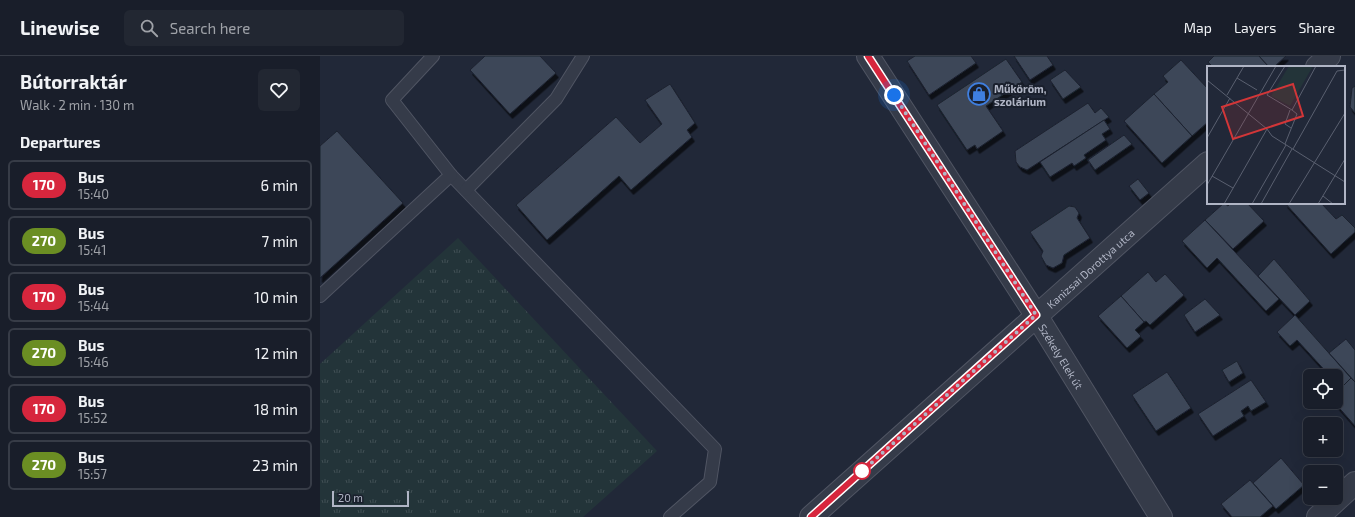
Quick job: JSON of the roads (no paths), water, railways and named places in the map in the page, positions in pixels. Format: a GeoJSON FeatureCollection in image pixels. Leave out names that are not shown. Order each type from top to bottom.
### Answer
{"type":"FeatureCollection","features":[{"type":"Feature","properties":{"kind":"street","name":"Székely Elek út"},"geometry":{"type":"LineString","coordinates":[[868,56],[1036,315],[1161,517]]}},
{"type":"Feature","properties":{"kind":"street"},"geometry":{"type":"LineString","coordinates":[[1318,66],[1329,56]]}},
{"type":"Feature","properties":{"kind":"street","name":"Kanizsai Dorottya utca"},"geometry":{"type":"LineString","coordinates":[[811,517],[1207,164]]}},
{"type":"Feature","properties":{"kind":"street"},"geometry":{"type":"LineString","coordinates":[[1318,517],[1355,483]]}},
{"type":"Feature","properties":{"kind":"lane"},"geometry":{"type":"LineString","coordinates":[[433,56],[392,100],[451,175],[715,450],[710,482],[670,517]]}},
{"type":"Feature","properties":{"kind":"lane"},"geometry":{"type":"LineString","coordinates":[[466,190],[556,99],[583,56]]}},
{"type":"Feature","properties":{"kind":"lane"},"geometry":{"type":"LineString","coordinates":[[320,296],[451,175]]}},
{"type":"Feature","properties":{"kind":"place","name":"Műköröm, szolárium"},"geometry":{"type":"Point","coordinates":[979,94]}}]}
